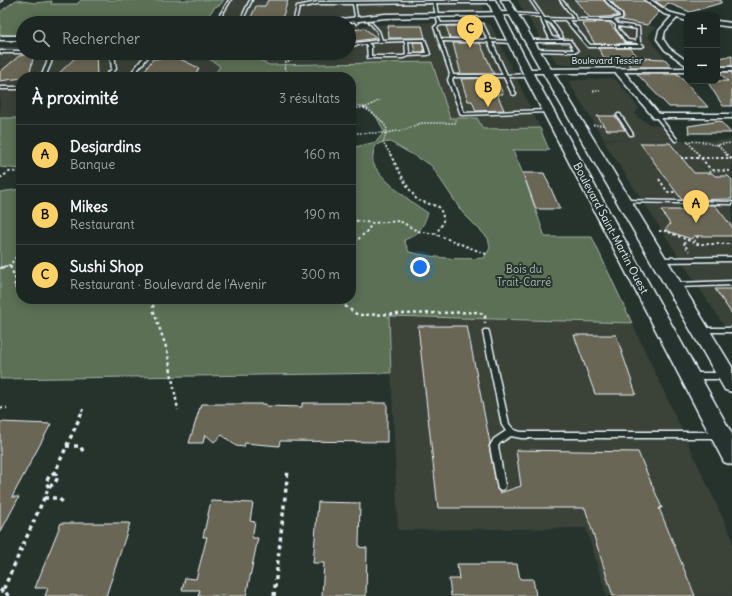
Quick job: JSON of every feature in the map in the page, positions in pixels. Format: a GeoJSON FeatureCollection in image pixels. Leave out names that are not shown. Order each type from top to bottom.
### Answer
{"type":"FeatureCollection","features":[{"type":"Feature","properties":{"kind":"main road","name":"Boulevard Saint-Martin Ouest"},"geometry":{"type":"LineString","coordinates":[[505,0],[518,16],[528,41],[700,330],[731,379]]}},
{"type":"Feature","properties":{"kind":"main road","name":"Boulevard Saint-Martin Ouest"},"geometry":{"type":"LineString","coordinates":[[491,1],[548,111],[732,455]]}},
{"type":"Feature","properties":{"kind":"street"},"geometry":{"type":"LineString","coordinates":[[648,0],[662,11],[684,18]]}},
{"type":"Feature","properties":{"kind":"street"},"geometry":{"type":"LineString","coordinates":[[356,22],[518,16]]}},
{"type":"Feature","properties":{"kind":"street"},"geometry":{"type":"LineString","coordinates":[[676,16],[662,31],[660,38],[668,50],[684,62]]}},
{"type":"Feature","properties":{"kind":"street"},"geometry":{"type":"LineString","coordinates":[[356,22],[439,19]]}},
{"type":"Feature","properties":{"kind":"street"},"geometry":{"type":"LineString","coordinates":[[720,23],[732,25]]}},
{"type":"Feature","properties":{"kind":"street"},"geometry":{"type":"LineString","coordinates":[[0,38],[16,38]]}},
{"type":"Feature","properties":{"kind":"street"},"geometry":{"type":"LineString","coordinates":[[0,43],[16,43]]}},
{"type":"Feature","properties":{"kind":"street"},"geometry":{"type":"LineString","coordinates":[[720,69],[732,69]]}},
{"type":"Feature","properties":{"kind":"street","name":"Boulevard Tessier"},"geometry":{"type":"LineString","coordinates":[[528,73],[684,70]]}},
{"type":"Feature","properties":{"kind":"street"},"geometry":{"type":"LineString","coordinates":[[619,72],[657,116],[732,116]]}},
{"type":"Feature","properties":{"kind":"street","name":"Boulevard Tessier"},"geometry":{"type":"LineString","coordinates":[[619,72],[684,73]]}},
{"type":"Feature","properties":{"kind":"street"},"geometry":{"type":"LineString","coordinates":[[720,73],[732,73]]}},
{"type":"Feature","properties":{"kind":"lane"},"geometry":{"type":"LineString","coordinates":[[220,16],[230,0]]}},
{"type":"Feature","properties":{"kind":"lane"},"geometry":{"type":"LineString","coordinates":[[243,16],[251,0]]}},
{"type":"Feature","properties":{"kind":"lane"},"geometry":{"type":"LineString","coordinates":[[531,0],[543,17],[551,22],[561,38],[551,38],[543,22],[543,17]]}},
{"type":"Feature","properties":{"kind":"lane"},"geometry":{"type":"LineString","coordinates":[[561,0],[576,19]]}},
{"type":"Feature","properties":{"kind":"lane"},"geometry":{"type":"LineString","coordinates":[[518,16],[612,20],[621,16],[606,0]]}},
{"type":"Feature","properties":{"kind":"lane"},"geometry":{"type":"LineString","coordinates":[[295,16],[298,7],[318,3],[491,1]]}},
{"type":"Feature","properties":{"kind":"lane"},"geometry":{"type":"LineString","coordinates":[[354,2],[356,16]]}},
{"type":"Feature","properties":{"kind":"lane"},"geometry":{"type":"LineString","coordinates":[[434,2],[439,19],[435,26],[452,74],[450,80],[462,114],[548,111]]}},
{"type":"Feature","properties":{"kind":"lane"},"geometry":{"type":"LineString","coordinates":[[439,19],[480,24],[514,94]]}},
{"type":"Feature","properties":{"kind":"lane"},"geometry":{"type":"LineString","coordinates":[[566,19],[592,50],[646,50],[638,42],[627,41],[612,20]]}},
{"type":"Feature","properties":{"kind":"lane"},"geometry":{"type":"LineString","coordinates":[[370,22],[378,30],[381,41]]}},
{"type":"Feature","properties":{"kind":"lane"},"geometry":{"type":"LineString","coordinates":[[617,25],[638,28],[638,42]]}},
{"type":"Feature","properties":{"kind":"lane"},"geometry":{"type":"LineString","coordinates":[[406,40],[408,55]]}},
{"type":"Feature","properties":{"kind":"lane"},"geometry":{"type":"LineString","coordinates":[[356,44],[366,42],[381,41],[424,40],[428,54],[408,55],[404,57],[369,57],[369,46],[366,42]]}},
{"type":"Feature","properties":{"kind":"lane"},"geometry":{"type":"LineString","coordinates":[[440,40],[512,42]]}},
{"type":"Feature","properties":{"kind":"lane"},"geometry":{"type":"LineString","coordinates":[[528,41],[570,42],[576,51],[534,50]]}},
{"type":"Feature","properties":{"kind":"lane"},"geometry":{"type":"LineString","coordinates":[[0,52],[16,52]]}},
{"type":"Feature","properties":{"kind":"lane"},"geometry":{"type":"LineString","coordinates":[[404,57],[407,58],[408,61]]}},
{"type":"Feature","properties":{"kind":"lane"},"geometry":{"type":"LineString","coordinates":[[45,72],[49,60]]}},
{"type":"Feature","properties":{"kind":"lane"},"geometry":{"type":"LineString","coordinates":[[110,72],[114,68],[113,60]]}},
{"type":"Feature","properties":{"kind":"lane"},"geometry":{"type":"LineString","coordinates":[[134,72],[143,60]]}},
{"type":"Feature","properties":{"kind":"lane"},"geometry":{"type":"LineString","coordinates":[[451,76],[506,76],[528,73]]}},
{"type":"Feature","properties":{"kind":"lane"},"geometry":{"type":"LineString","coordinates":[[0,88],[16,88]]}},
{"type":"Feature","properties":{"kind":"lane"},"geometry":{"type":"LineString","coordinates":[[619,115],[631,134]]}},
{"type":"Feature","properties":{"kind":"lane"},"geometry":{"type":"LineString","coordinates":[[657,116],[676,140]]}},
{"type":"Feature","properties":{"kind":"lane"},"geometry":{"type":"LineString","coordinates":[[624,202],[673,201],[683,204],[732,203]]}},
{"type":"Feature","properties":{"kind":"lane"},"geometry":{"type":"LineString","coordinates":[[659,260],[732,259]]}},
{"type":"Feature","properties":{"kind":"lane"},"geometry":{"type":"LineString","coordinates":[[673,285],[732,283]]}},
{"type":"Feature","properties":{"kind":"lane"},"geometry":{"type":"LineString","coordinates":[[700,330],[732,330]]}},
{"type":"Feature","properties":{"kind":"lane"},"geometry":{"type":"LineString","coordinates":[[486,332],[506,425],[511,432],[521,435],[721,435]]}},
{"type":"Feature","properties":{"kind":"lane"},"geometry":{"type":"LineString","coordinates":[[690,376],[731,379]]}},
{"type":"Feature","properties":{"kind":"lane"},"geometry":{"type":"LineString","coordinates":[[501,486],[494,446],[497,441],[511,432]]}},
{"type":"Feature","properties":{"kind":"path"},"geometry":{"type":"LineString","coordinates":[[286,72],[284,68],[286,62],[292,60]]}},
{"type":"Feature","properties":{"kind":"path"},"geometry":{"type":"LineString","coordinates":[[593,91],[600,91]]}},
{"type":"Feature","properties":{"kind":"path"},"geometry":{"type":"LineString","coordinates":[[356,109],[364,108],[375,104],[380,100]]}},
{"type":"Feature","properties":{"kind":"path"},"geometry":{"type":"LineString","coordinates":[[364,108],[374,114],[386,125],[388,129],[383,138],[383,143],[397,164],[400,173],[417,200],[439,207],[444,216],[443,224],[435,234]]}},
{"type":"Feature","properties":{"kind":"path"},"geometry":{"type":"LineString","coordinates":[[356,132],[386,133],[399,131],[421,123],[455,123],[457,116],[462,114]]}},
{"type":"Feature","properties":{"kind":"path"},"geometry":{"type":"LineString","coordinates":[[592,125],[603,125]]}},
{"type":"Feature","properties":{"kind":"path"},"geometry":{"type":"LineString","coordinates":[[732,142],[713,145],[705,142],[687,142],[711,170],[732,171]]}},
{"type":"Feature","properties":{"kind":"path"},"geometry":{"type":"LineString","coordinates":[[718,144],[731,159]]}},
{"type":"Feature","properties":{"kind":"path"},"geometry":{"type":"LineString","coordinates":[[681,158],[731,159]]}},
{"type":"Feature","properties":{"kind":"path"},"geometry":{"type":"LineString","coordinates":[[0,178],[9,172],[16,171]]}},
{"type":"Feature","properties":{"kind":"path"},"geometry":{"type":"LineString","coordinates":[[659,180],[673,201]]}},
{"type":"Feature","properties":{"kind":"path"},"geometry":{"type":"LineString","coordinates":[[667,192],[676,192]]}},
{"type":"Feature","properties":{"kind":"path"},"geometry":{"type":"LineString","coordinates":[[356,221],[372,223],[397,221],[417,231],[435,234],[486,254]]}},
{"type":"Feature","properties":{"kind":"path"},"geometry":{"type":"LineString","coordinates":[[356,241],[368,230],[372,223]]}},
{"type":"Feature","properties":{"kind":"path"},"geometry":{"type":"LineString","coordinates":[[659,231],[666,231],[689,239],[697,244],[732,244]]}},
{"type":"Feature","properties":{"kind":"path"},"geometry":{"type":"LineString","coordinates":[[694,242],[698,236]]}},
{"type":"Feature","properties":{"kind":"path"},"geometry":{"type":"LineString","coordinates":[[686,247],[684,244],[689,239]]}},
{"type":"Feature","properties":{"kind":"path"},"geometry":{"type":"LineString","coordinates":[[0,268],[10,265],[16,258]]}},
{"type":"Feature","properties":{"kind":"path"},"geometry":{"type":"LineString","coordinates":[[10,265],[16,280],[14,288],[16,288]]}},
{"type":"Feature","properties":{"kind":"path"},"geometry":{"type":"LineString","coordinates":[[154,304],[153,309],[167,350],[178,410]]}},
{"type":"Feature","properties":{"kind":"path"},"geometry":{"type":"LineString","coordinates":[[342,304],[358,315],[479,312],[485,316],[486,332]]}},
{"type":"Feature","properties":{"kind":"path"},"geometry":{"type":"LineString","coordinates":[[0,408],[7,408]]}},
{"type":"Feature","properties":{"kind":"path"},"geometry":{"type":"LineString","coordinates":[[49,487],[46,483],[49,476],[55,472],[83,409]]}},
{"type":"Feature","properties":{"kind":"path"},"geometry":{"type":"LineString","coordinates":[[66,446],[80,446],[84,453]]}},
{"type":"Feature","properties":{"kind":"path"},"geometry":{"type":"LineString","coordinates":[[274,596],[288,470]]}},
{"type":"Feature","properties":{"kind":"path"},"geometry":{"type":"LineString","coordinates":[[0,592],[4,588],[49,487],[55,483],[58,477],[55,472]]}},
{"type":"Feature","properties":{"kind":"path"},"geometry":{"type":"LineString","coordinates":[[44,498],[58,498],[63,502]]}},
{"type":"Feature","properties":{"kind":"path"},"geometry":{"type":"LineString","coordinates":[[4,588],[8,596]]}},
{"type":"Feature","properties":{"kind":"shaded area"},"geometry":{"type":"Polygon","coordinates":[[[225,0],[480,0],[484,9],[477,12],[356,16],[216,16],[225,0]]]}},
{"type":"Feature","properties":{"kind":"shaded area"},"geometry":{"type":"Polygon","coordinates":[[[517,0],[610,0],[622,11],[624,16],[619,21],[656,27],[648,37],[670,65],[587,66],[557,64],[517,0]]]}},
{"type":"Feature","properties":{"kind":"shaded area"},"geometry":{"type":"Polygon","coordinates":[[[481,22],[491,25],[540,128],[483,129],[477,118],[450,118],[432,62],[269,65],[259,60],[356,60],[356,26],[402,23],[481,22]]]}},
{"type":"Feature","properties":{"kind":"shaded area"},"geometry":{"type":"Polygon","coordinates":[[[0,47],[16,47],[16,60],[211,60],[220,66],[216,72],[16,72],[16,118],[0,118],[0,47]]]}},
{"type":"Feature","properties":{"kind":"shaded area"},"geometry":{"type":"Polygon","coordinates":[[[607,78],[616,80],[639,108],[635,114],[637,117],[650,124],[661,126],[672,141],[732,140],[732,338],[603,140],[632,140],[604,139],[568,81],[607,78]]]}},
{"type":"Feature","properties":{"kind":"shaded area"},"geometry":{"type":"Polygon","coordinates":[[[389,316],[632,323],[732,538],[732,596],[607,596],[586,528],[398,530],[389,316]]]}},
{"type":"Feature","properties":{"kind":"green space"},"geometry":{"type":"Polygon","coordinates":[[[16,0],[35,3],[52,1],[51,4],[77,4],[81,0],[224,0],[220,5],[215,7],[208,16],[16,16],[16,35],[0,35],[0,12],[16,0]]]}},
{"type":"Feature","properties":{"kind":"green space","name":"Bois du Trait-Carré"},"geometry":{"type":"Polygon","coordinates":[[[211,60],[259,60],[269,65],[432,62],[450,118],[477,118],[483,129],[540,128],[549,150],[513,150],[545,237],[592,237],[632,323],[389,316],[391,373],[0,379],[0,192],[16,190],[16,304],[356,304],[356,147],[376,142],[384,132],[378,120],[369,109],[356,106],[356,72],[216,72],[220,66],[211,60]],[[390,142],[380,143],[374,147],[373,162],[381,175],[414,204],[428,213],[420,230],[404,240],[409,252],[446,258],[484,258],[490,248],[488,238],[462,212],[431,165],[390,142]]]}},
{"type":"Feature","properties":{"kind":"green space"},"geometry":{"type":"Polygon","coordinates":[[[0,118],[16,118],[16,169],[0,167],[0,118]]]}},
{"type":"Feature","properties":{"kind":"building"},"geometry":{"type":"Polygon","coordinates":[[[268,0],[288,0],[283,16],[252,16],[256,6],[265,6],[268,0]]]}},
{"type":"Feature","properties":{"kind":"building"},"geometry":{"type":"Polygon","coordinates":[[[575,0],[603,0],[618,16],[590,18],[575,0]]]}},
{"type":"Feature","properties":{"kind":"building"},"geometry":{"type":"Polygon","coordinates":[[[721,0],[721,3],[690,12],[668,3],[664,7],[655,1],[721,0]]]}},
{"type":"Feature","properties":{"kind":"building"},"geometry":{"type":"Polygon","coordinates":[[[611,1],[644,1],[659,12],[647,25],[621,20],[624,18],[623,14],[611,1]]]}},
{"type":"Feature","properties":{"kind":"building"},"geometry":{"type":"Polygon","coordinates":[[[594,22],[609,22],[626,44],[595,44],[582,23],[596,23],[594,22]]]}},
{"type":"Feature","properties":{"kind":"building"},"geometry":{"type":"Polygon","coordinates":[[[388,26],[422,26],[425,38],[389,38],[388,26]]]}},
{"type":"Feature","properties":{"kind":"building"},"geometry":{"type":"Polygon","coordinates":[[[446,26],[474,26],[479,38],[450,38],[446,26]]]}},
{"type":"Feature","properties":{"kind":"building"},"geometry":{"type":"Polygon","coordinates":[[[364,28],[377,38],[356,41],[356,30],[364,28]]]}},
{"type":"Feature","properties":{"kind":"building"},"geometry":{"type":"Polygon","coordinates":[[[413,42],[422,42],[424,52],[415,52],[413,42]]]}},
{"type":"Feature","properties":{"kind":"building"},"geometry":{"type":"Polygon","coordinates":[[[453,43],[480,43],[494,74],[461,74],[453,43]]]}},
{"type":"Feature","properties":{"kind":"building"},"geometry":{"type":"Polygon","coordinates":[[[598,48],[630,48],[639,58],[665,59],[672,67],[631,67],[625,59],[605,59],[598,48]]]}},
{"type":"Feature","properties":{"kind":"building"},"geometry":{"type":"Polygon","coordinates":[[[732,56],[732,66],[720,66],[720,58],[732,56]]]}},
{"type":"Feature","properties":{"kind":"building"},"geometry":{"type":"Polygon","coordinates":[[[16,59],[16,60],[33,60],[30,72],[16,72],[16,79],[0,81],[0,72],[16,59]]]}},
{"type":"Feature","properties":{"kind":"building"},"geometry":{"type":"Polygon","coordinates":[[[73,60],[96,60],[97,72],[60,72],[73,60]]]}},
{"type":"Feature","properties":{"kind":"building"},"geometry":{"type":"Polygon","coordinates":[[[152,60],[182,60],[199,68],[197,72],[144,72],[152,60]]]}},
{"type":"Feature","properties":{"kind":"building"},"geometry":{"type":"Polygon","coordinates":[[[720,72],[732,72],[732,106],[723,106],[709,84],[720,84],[720,81],[728,81],[720,72]]]}},
{"type":"Feature","properties":{"kind":"building"},"geometry":{"type":"Polygon","coordinates":[[[637,74],[678,74],[684,81],[684,84],[687,84],[708,107],[669,107],[637,74]]]}},
{"type":"Feature","properties":{"kind":"building"},"geometry":{"type":"Polygon","coordinates":[[[496,78],[503,94],[497,94],[504,110],[476,111],[472,101],[468,101],[461,79],[496,78]]]}},
{"type":"Feature","properties":{"kind":"building"},"geometry":{"type":"Polygon","coordinates":[[[597,116],[615,116],[625,130],[607,130],[597,116]]]}},
{"type":"Feature","properties":{"kind":"building"},"geometry":{"type":"Polygon","coordinates":[[[720,121],[731,133],[689,133],[688,126],[720,121]]]}},
{"type":"Feature","properties":{"kind":"building"},"geometry":{"type":"Polygon","coordinates":[[[640,143],[670,143],[694,173],[712,173],[715,176],[728,176],[732,180],[732,199],[682,200],[640,143]]]}},
{"type":"Feature","properties":{"kind":"building"},"geometry":{"type":"Polygon","coordinates":[[[523,173],[544,173],[560,209],[536,209],[523,173]]]}},
{"type":"Feature","properties":{"kind":"building"},"geometry":{"type":"Polygon","coordinates":[[[686,205],[715,205],[732,227],[732,236],[694,236],[691,239],[665,230],[670,224],[661,210],[690,210],[686,205]]]}},
{"type":"Feature","properties":{"kind":"building"},"geometry":{"type":"Polygon","coordinates":[[[715,289],[732,289],[732,314],[715,289]]]}},
{"type":"Feature","properties":{"kind":"building"},"geometry":{"type":"Polygon","coordinates":[[[418,326],[467,326],[490,443],[489,446],[497,489],[500,493],[521,486],[516,450],[638,452],[662,508],[659,508],[695,596],[613,596],[585,508],[438,508],[418,326]]]}},
{"type":"Feature","properties":{"kind":"building"},"geometry":{"type":"Polygon","coordinates":[[[574,335],[616,335],[636,394],[595,394],[574,335]]]}},
{"type":"Feature","properties":{"kind":"building"},"geometry":{"type":"Polygon","coordinates":[[[302,403],[387,403],[387,442],[280,441],[279,446],[245,443],[244,447],[236,446],[222,435],[214,442],[205,434],[203,443],[189,443],[201,404],[266,404],[266,406],[302,407],[302,403]]]}},
{"type":"Feature","properties":{"kind":"building"},"geometry":{"type":"Polygon","coordinates":[[[0,422],[51,424],[12,497],[19,497],[0,533],[0,422]]]}},
{"type":"Feature","properties":{"kind":"building"},"geometry":{"type":"Polygon","coordinates":[[[211,501],[253,503],[250,521],[255,522],[252,538],[258,538],[246,596],[198,596],[200,590],[182,590],[185,578],[196,579],[207,537],[203,537],[211,501]]]}},
{"type":"Feature","properties":{"kind":"building"},"geometry":{"type":"Polygon","coordinates":[[[318,502],[360,503],[359,547],[367,548],[366,596],[322,596],[324,563],[313,563],[318,502]]]}},
{"type":"Feature","properties":{"kind":"building"},"geometry":{"type":"Polygon","coordinates":[[[61,523],[130,523],[106,596],[45,596],[48,588],[35,588],[61,523]]]}},
{"type":"Feature","properties":{"kind":"building"},"geometry":{"type":"Polygon","coordinates":[[[457,564],[517,564],[520,579],[533,579],[536,596],[451,596],[449,579],[459,579],[457,564]]]}},
{"type":"Feature","properties":{"kind":"place","name":"Sushi Shop"},"geometry":{"type":"Point","coordinates":[470,48]}},
{"type":"Feature","properties":{"kind":"place","name":"Mikes"},"geometry":{"type":"Point","coordinates":[488,107]}},
{"type":"Feature","properties":{"kind":"place","name":"Desjardins"},"geometry":{"type":"Point","coordinates":[696,223]}}]}
